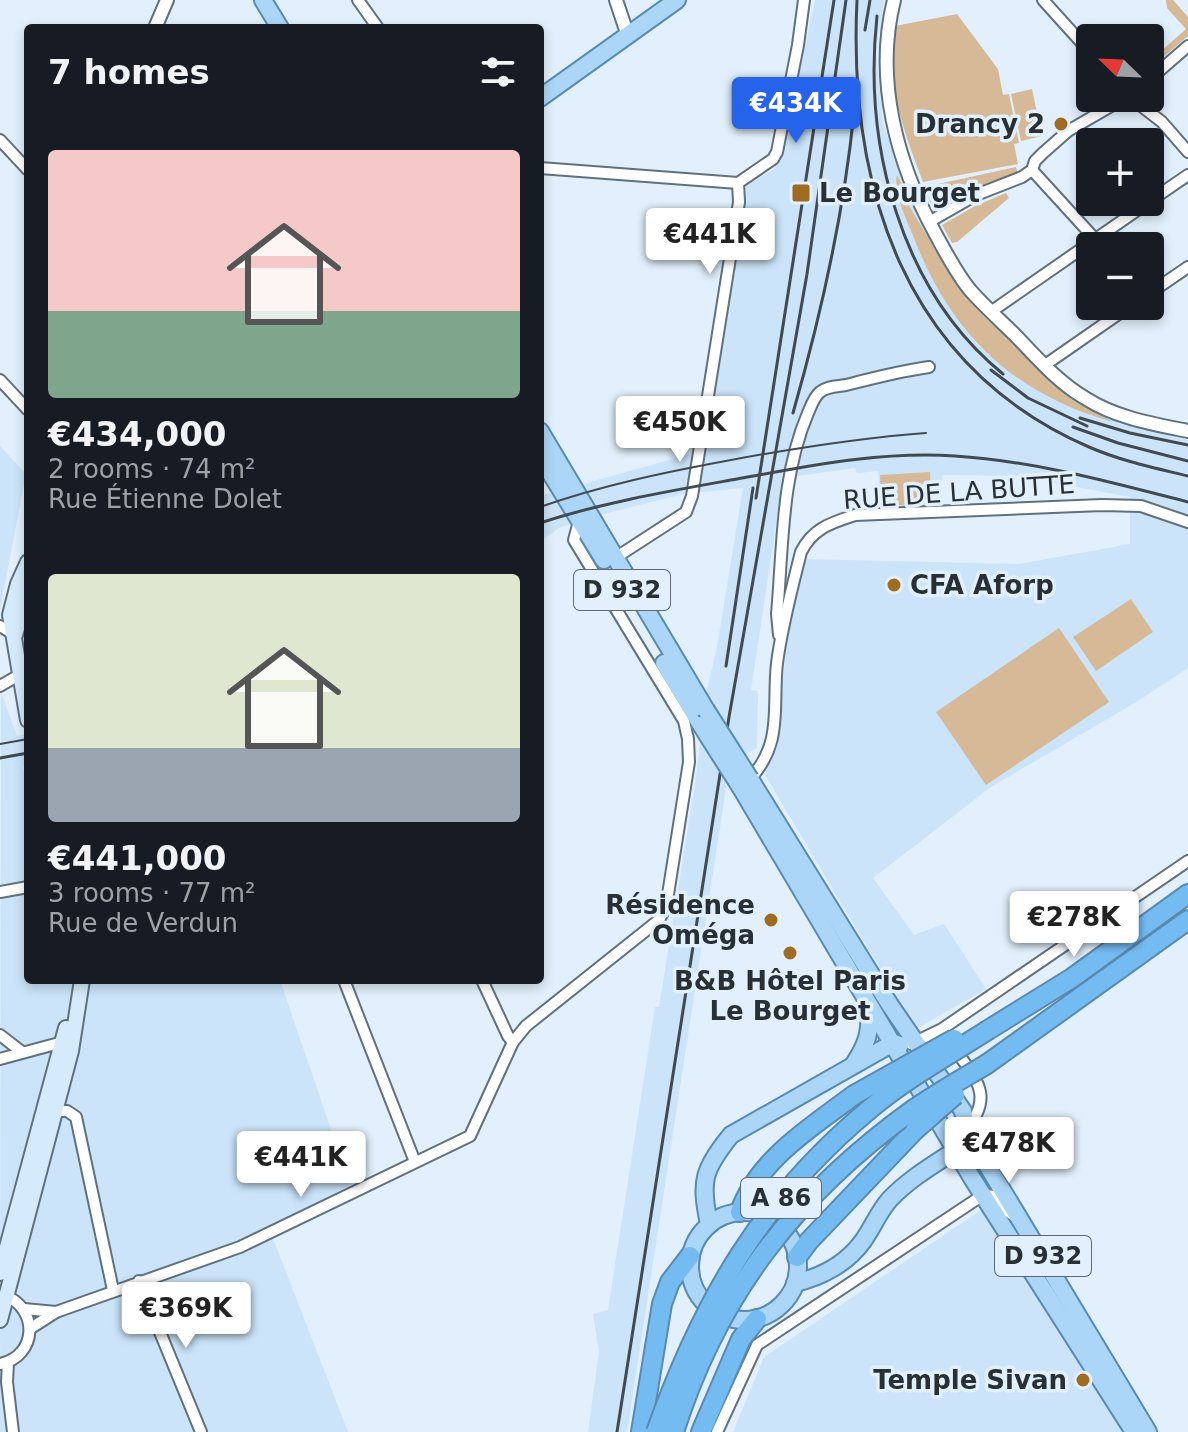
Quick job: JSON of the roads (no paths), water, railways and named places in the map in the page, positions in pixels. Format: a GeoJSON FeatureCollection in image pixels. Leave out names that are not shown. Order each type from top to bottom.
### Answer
{"type":"FeatureCollection","features":[{"type":"Feature","properties":{"kind":"highway","name":"A 86"},"geometry":{"type":"LineString","coordinates":[[656,1432],[694,1333],[739,1253],[763,1218],[826,1149],[872,1107],[1072,978],[1188,894]]}},
{"type":"Feature","properties":{"kind":"highway","name":"A 86"},"geometry":{"type":"LineString","coordinates":[[674,1432],[693,1378],[732,1299],[786,1223],[840,1168],[917,1107],[1020,1042],[1188,920]]}},
{"type":"Feature","properties":{"kind":"highway"},"geometry":{"type":"LineString","coordinates":[[740,1212],[745,1198],[766,1168],[794,1140],[854,1095],[953,1039],[988,1030]]}},
{"type":"Feature","properties":{"kind":"highway"},"geometry":{"type":"LineString","coordinates":[[797,1257],[897,1147],[939,1107],[972,1082],[987,1064]]}},
{"type":"Feature","properties":{"kind":"highway"},"geometry":{"type":"LineString","coordinates":[[641,1432],[662,1304],[670,1282],[690,1256]]}},
{"type":"Feature","properties":{"kind":"highway"},"geometry":{"type":"LineString","coordinates":[[701,1432],[741,1339],[757,1319]]}},
{"type":"Feature","properties":{"kind":"main road"},"geometry":{"type":"LineString","coordinates":[[263,0],[278,24]]}},
{"type":"Feature","properties":{"kind":"main road"},"geometry":{"type":"LineString","coordinates":[[272,0],[287,24]]}},
{"type":"Feature","properties":{"kind":"main road"},"geometry":{"type":"LineString","coordinates":[[544,95],[677,0]]}},
{"type":"Feature","properties":{"kind":"main road","name":"D 932"},"geometry":{"type":"LineString","coordinates":[[544,438],[704,717]]}},
{"type":"Feature","properties":{"kind":"main road","name":"D 932"},"geometry":{"type":"LineString","coordinates":[[544,463],[850,944],[905,1044],[956,1150],[1134,1432]]}},
{"type":"Feature","properties":{"kind":"main road"},"geometry":{"type":"LineString","coordinates":[[24,571],[10,615],[24,700]]}},
{"type":"Feature","properties":{"kind":"main road"},"geometry":{"type":"LineString","coordinates":[[15,635],[24,621]]}},
{"type":"Feature","properties":{"kind":"main road","name":"D 932"},"geometry":{"type":"LineString","coordinates":[[746,783],[869,1006],[941,1080],[963,1111],[966,1130],[1148,1432]]}},
{"type":"Feature","properties":{"kind":"main road"},"geometry":{"type":"LineString","coordinates":[[0,1269],[63,1042],[72,984]]}},
{"type":"Feature","properties":{"kind":"main road"},"geometry":{"type":"LineString","coordinates":[[0,1320],[4,1295],[74,1037],[81,984]]}},
{"type":"Feature","properties":{"kind":"main road"},"geometry":{"type":"LineString","coordinates":[[852,1067],[871,1032],[869,1006]]}},
{"type":"Feature","properties":{"kind":"main road"},"geometry":{"type":"LineString","coordinates":[[709,1224],[702,1190],[713,1158],[731,1135],[852,1067],[905,1044]]}},
{"type":"Feature","properties":{"kind":"main road"},"geometry":{"type":"LineString","coordinates":[[795,1283],[814,1279],[842,1262],[862,1242],[891,1198],[912,1179],[956,1150],[966,1130]]}},
{"type":"Feature","properties":{"kind":"main road"},"geometry":{"type":"LineString","coordinates":[[740,1212],[755,1213],[783,1228],[792,1241],[797,1257],[795,1283],[787,1299],[773,1312],[757,1319],[741,1321],[712,1311],[701,1300],[689,1271],[694,1244],[709,1224],[740,1212]]}},
{"type":"Feature","properties":{"kind":"street"},"geometry":{"type":"LineString","coordinates":[[157,24],[167,0]]}},
{"type":"Feature","properties":{"kind":"street"},"geometry":{"type":"LineString","coordinates":[[358,0],[375,24]]}},
{"type":"Feature","properties":{"kind":"street"},"geometry":{"type":"LineString","coordinates":[[616,0],[628,36]]}},
{"type":"Feature","properties":{"kind":"street"},"geometry":{"type":"LineString","coordinates":[[544,168],[738,183],[773,159],[791,88],[804,0]]}},
{"type":"Feature","properties":{"kind":"street"},"geometry":{"type":"LineString","coordinates":[[894,0],[888,32],[889,104],[900,149],[929,222],[951,263],[970,290],[1045,365],[1084,398],[1130,419],[1188,431]]}},
{"type":"Feature","properties":{"kind":"street"},"geometry":{"type":"LineString","coordinates":[[1043,0],[1076,37]]}},
{"type":"Feature","properties":{"kind":"street"},"geometry":{"type":"LineString","coordinates":[[1164,67],[1188,46]]}},
{"type":"Feature","properties":{"kind":"street"},"geometry":{"type":"LineString","coordinates":[[929,222],[976,195],[1022,177],[1068,131],[1101,112]]}},
{"type":"Feature","properties":{"kind":"street"},"geometry":{"type":"LineString","coordinates":[[1147,112],[1162,122],[1188,152]]}},
{"type":"Feature","properties":{"kind":"street"},"geometry":{"type":"LineString","coordinates":[[0,140],[24,166]]}},
{"type":"Feature","properties":{"kind":"street"},"geometry":{"type":"LineString","coordinates":[[1032,170],[1089,232]]}},
{"type":"Feature","properties":{"kind":"street"},"geometry":{"type":"LineString","coordinates":[[1164,192],[1188,175]]}},
{"type":"Feature","properties":{"kind":"street"},"geometry":{"type":"LineString","coordinates":[[615,558],[686,512],[692,496],[739,202],[738,183]]}},
{"type":"Feature","properties":{"kind":"street"},"geometry":{"type":"LineString","coordinates":[[1105,232],[1129,216]]}},
{"type":"Feature","properties":{"kind":"street"},"geometry":{"type":"LineString","coordinates":[[992,311],[1076,252]]}},
{"type":"Feature","properties":{"kind":"street"},"geometry":{"type":"LineString","coordinates":[[1164,283],[1188,267]]}},
{"type":"Feature","properties":{"kind":"street"},"geometry":{"type":"LineString","coordinates":[[1045,365],[1110,320]]}},
{"type":"Feature","properties":{"kind":"street"},"geometry":{"type":"LineString","coordinates":[[780,647],[777,614],[788,482],[795,443],[820,392],[832,386],[887,373],[929,367]]}},
{"type":"Feature","properties":{"kind":"street"},"geometry":{"type":"LineString","coordinates":[[0,380],[24,406]]}},
{"type":"Feature","properties":{"kind":"street","name":"RUE DE LA BUTTE"},"geometry":{"type":"LineString","coordinates":[[746,783],[762,767],[771,747],[780,647],[801,552],[808,538],[826,524],[855,515],[1102,505],[1141,506],[1188,522]]}},
{"type":"Feature","properties":{"kind":"street"},"geometry":{"type":"LineString","coordinates":[[31,1328],[56,1312],[240,1247],[470,1136],[513,1042],[526,1026],[659,920],[666,907],[689,762],[688,739],[684,721],[574,540],[579,521]]}},
{"type":"Feature","properties":{"kind":"street"},"geometry":{"type":"LineString","coordinates":[[0,626],[15,635]]}},
{"type":"Feature","properties":{"kind":"street"},"geometry":{"type":"LineString","coordinates":[[0,686],[19,675]]}},
{"type":"Feature","properties":{"kind":"street"},"geometry":{"type":"LineString","coordinates":[[905,1044],[942,1029],[1188,861]]}},
{"type":"Feature","properties":{"kind":"street"},"geometry":{"type":"LineString","coordinates":[[0,892],[24,888]]}},
{"type":"Feature","properties":{"kind":"street"},"geometry":{"type":"LineString","coordinates":[[346,984],[415,1162]]}},
{"type":"Feature","properties":{"kind":"street"},"geometry":{"type":"LineString","coordinates":[[484,984],[513,1042]]}},
{"type":"Feature","properties":{"kind":"street"},"geometry":{"type":"LineString","coordinates":[[942,1029],[983,1090],[981,1104],[966,1130]]}},
{"type":"Feature","properties":{"kind":"street"},"geometry":{"type":"LineString","coordinates":[[0,1035],[22,1052]]}},
{"type":"Feature","properties":{"kind":"street"},"geometry":{"type":"LineString","coordinates":[[0,1059],[63,1042]]}},
{"type":"Feature","properties":{"kind":"street"},"geometry":{"type":"LineString","coordinates":[[55,1111],[67,1111],[76,1117],[113,1290]]}},
{"type":"Feature","properties":{"kind":"street"},"geometry":{"type":"LineString","coordinates":[[717,1432],[757,1345],[983,1195],[995,1196],[1002,1208],[1019,1218]]}},
{"type":"Feature","properties":{"kind":"street"},"geometry":{"type":"LineString","coordinates":[[139,1281],[201,1432]]}},
{"type":"Feature","properties":{"kind":"street"},"geometry":{"type":"LineString","coordinates":[[4,1295],[24,1309],[56,1312]]}},
{"type":"Feature","properties":{"kind":"street"},"geometry":{"type":"LineString","coordinates":[[13,1432],[4,1363],[25,1349],[31,1328],[24,1309]]}},
{"type":"Feature","properties":{"kind":"street"},"geometry":{"type":"LineString","coordinates":[[0,1391],[8,1400]]}},
{"type":"Feature","properties":{"kind":"tram line"},"geometry":{"type":"LineString","coordinates":[[544,506],[659,474],[780,451],[926,433]]}},
{"type":"Feature","properties":{"kind":"tram line"},"geometry":{"type":"LineString","coordinates":[[0,744],[24,740]]}},
{"type":"Feature","properties":{"kind":"railway"},"geometry":{"type":"LineString","coordinates":[[756,498],[834,0]]}},
{"type":"Feature","properties":{"kind":"railway"},"geometry":{"type":"LineString","coordinates":[[617,1432],[729,717],[807,274],[846,0]]}},
{"type":"Feature","properties":{"kind":"railway"},"geometry":{"type":"LineString","coordinates":[[857,0],[857,70],[864,138],[878,203],[901,264],[932,320],[974,370],[1026,413],[1101,452],[1188,476]]}},
{"type":"Feature","properties":{"kind":"railway"},"geometry":{"type":"LineString","coordinates":[[865,30],[870,0]]}},
{"type":"Feature","properties":{"kind":"railway"},"geometry":{"type":"LineString","coordinates":[[877,16],[874,65],[876,115],[896,212],[914,258],[938,301],[967,340],[1003,374]]}},
{"type":"Feature","properties":{"kind":"railway"},"geometry":{"type":"LineString","coordinates":[[793,413],[830,264],[854,112]]}},
{"type":"Feature","properties":{"kind":"railway"},"geometry":{"type":"LineString","coordinates":[[991,370],[1028,398],[1087,426]]}},
{"type":"Feature","properties":{"kind":"railway"},"geometry":{"type":"LineString","coordinates":[[1080,418],[1130,433],[1188,445]]}},
{"type":"Feature","properties":{"kind":"railway"},"geometry":{"type":"LineString","coordinates":[[1073,427],[1118,443],[1188,461]]}},
{"type":"Feature","properties":{"kind":"railway"},"geometry":{"type":"LineString","coordinates":[[544,522],[613,503],[818,465],[927,455],[1014,462],[1188,502]]}},
{"type":"Feature","properties":{"kind":"railway"},"geometry":{"type":"LineString","coordinates":[[726,666],[753,488]]}},
{"type":"Feature","properties":{"kind":"railway"},"geometry":{"type":"LineString","coordinates":[[0,758],[24,754]]}},
{"type":"Feature","properties":{"kind":"place","name":"Drancy 2"},"geometry":{"type":"Point","coordinates":[1061,124]}},
{"type":"Feature","properties":{"kind":"place","name":"Le Bourget"},"geometry":{"type":"Point","coordinates":[801,193]}},
{"type":"Feature","properties":{"kind":"place","name":"CFA Aforp"},"geometry":{"type":"Point","coordinates":[894,585]}},
{"type":"Feature","properties":{"kind":"place","name":"Résidence Oméga"},"geometry":{"type":"Point","coordinates":[771,920]}},
{"type":"Feature","properties":{"kind":"place","name":"B&B Hôtel Paris Le Bourget"},"geometry":{"type":"Point","coordinates":[790,953]}},
{"type":"Feature","properties":{"kind":"place","name":"Temple Sivan"},"geometry":{"type":"Point","coordinates":[1083,1380]}}]}
